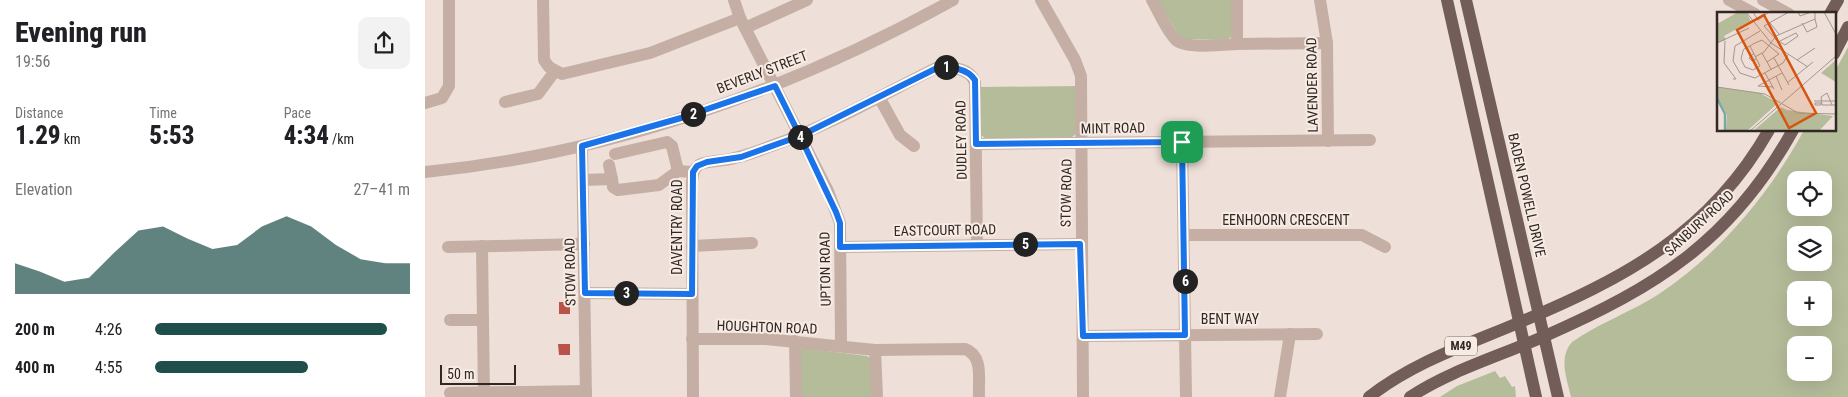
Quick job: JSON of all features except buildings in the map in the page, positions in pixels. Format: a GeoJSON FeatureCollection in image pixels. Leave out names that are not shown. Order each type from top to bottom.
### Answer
{"type":"FeatureCollection","features":[{"type":"Feature","properties":{"kind":"main road"},"geometry":{"type":"LineString","coordinates":[[1447,0],[1536,397]]}},
{"type":"Feature","properties":{"kind":"main road","name":"BADEN POWELL DRIVE"},"geometry":{"type":"LineString","coordinates":[[1467,0],[1558,397]]}},
{"type":"Feature","properties":{"kind":"main road"},"geometry":{"type":"LineString","coordinates":[[1832,12],[1838,0]]}},
{"type":"Feature","properties":{"kind":"main road"},"geometry":{"type":"LineString","coordinates":[[1837,39],[1848,27]]}},
{"type":"Feature","properties":{"kind":"main road","name":"SANBURY ROAD"},"geometry":{"type":"LineString","coordinates":[[1519,323],[1608,283],[1649,259],[1682,233],[1722,194],[1744,167],[1768,131]]}},
{"type":"Feature","properties":{"kind":"main road","name":"SANBURY ROAD"},"geometry":{"type":"LineString","coordinates":[[1524,344],[1624,299],[1663,276],[1694,252],[1726,222],[1751,194],[1782,150],[1792,131]]}},
{"type":"Feature","properties":{"kind":"main road","name":"M49"},"geometry":{"type":"LineString","coordinates":[[1369,397],[1405,373],[1442,353],[1519,323]]}},
{"type":"Feature","properties":{"kind":"main road","name":"M49"},"geometry":{"type":"LineString","coordinates":[[1410,397],[1450,374],[1524,344]]}},
{"type":"Feature","properties":{"kind":"street"},"geometry":{"type":"LineString","coordinates":[[425,103],[442,98],[449,86],[449,0]]}},
{"type":"Feature","properties":{"kind":"street"},"geometry":{"type":"LineString","coordinates":[[543,0],[544,60],[555,71],[569,73],[650,53],[807,0]]}},
{"type":"Feature","properties":{"kind":"street","name":"UPTON ROAD"},"geometry":{"type":"LineString","coordinates":[[734,0],[742,23],[800,136],[840,223],[841,346]]}},
{"type":"Feature","properties":{"kind":"street","name":"BEVERLY STREET"},"geometry":{"type":"LineString","coordinates":[[425,172],[582,146],[681,118],[775,86],[953,0]]}},
{"type":"Feature","properties":{"kind":"street","name":"STOW ROAD"},"geometry":{"type":"LineString","coordinates":[[1041,0],[1075,60],[1081,76],[1080,244],[1083,397]]}},
{"type":"Feature","properties":{"kind":"street"},"geometry":{"type":"LineString","coordinates":[[1152,0],[1174,38],[1180,43],[1327,44]]}},
{"type":"Feature","properties":{"kind":"street"},"geometry":{"type":"LineString","coordinates":[[1237,0],[1237,44]]}},
{"type":"Feature","properties":{"kind":"street","name":"LAVENDER ROAD"},"geometry":{"type":"LineString","coordinates":[[1319,0],[1327,44],[1328,141]]}},
{"type":"Feature","properties":{"kind":"street"},"geometry":{"type":"LineString","coordinates":[[1729,0],[1751,12]]}},
{"type":"Feature","properties":{"kind":"street"},"geometry":{"type":"LineString","coordinates":[[1763,0],[1785,12]]}},
{"type":"Feature","properties":{"kind":"street","name":"DUDLEY ROAD"},"geometry":{"type":"LineString","coordinates":[[800,136],[937,68],[951,67],[968,72],[975,84],[977,244]]}},
{"type":"Feature","properties":{"kind":"street"},"geometry":{"type":"LineString","coordinates":[[505,102],[538,94],[555,71]]}},
{"type":"Feature","properties":{"kind":"street"},"geometry":{"type":"LineString","coordinates":[[879,97],[900,135],[914,146]]}},
{"type":"Feature","properties":{"kind":"street","name":"DAVENTRY ROAD"},"geometry":{"type":"LineString","coordinates":[[693,397],[693,172],[697,166],[707,162],[741,157],[800,136]]}},
{"type":"Feature","properties":{"kind":"street","name":"MINT ROAD"},"geometry":{"type":"LineString","coordinates":[[976,144],[1370,140]]}},
{"type":"Feature","properties":{"kind":"street"},"geometry":{"type":"LineString","coordinates":[[678,171],[672,146],[667,142],[612,160],[613,187],[618,190],[659,185],[678,171],[693,172]]}},
{"type":"Feature","properties":{"kind":"street"},"geometry":{"type":"LineString","coordinates":[[1182,142],[1186,397]]}},
{"type":"Feature","properties":{"kind":"street","name":"STOW ROAD"},"geometry":{"type":"LineString","coordinates":[[582,146],[586,394]]}},
{"type":"Feature","properties":{"kind":"street"},"geometry":{"type":"LineString","coordinates":[[584,180],[612,178]]}},
{"type":"Feature","properties":{"kind":"street","name":"EENHOORN CRESCENT"},"geometry":{"type":"LineString","coordinates":[[1184,235],[1362,234],[1385,246]]}},
{"type":"Feature","properties":{"kind":"street"},"geometry":{"type":"LineString","coordinates":[[692,246],[752,243]]}},
{"type":"Feature","properties":{"kind":"street"},"geometry":{"type":"LineString","coordinates":[[448,247],[584,244]]}},
{"type":"Feature","properties":{"kind":"street","name":"EASTCOURT ROAD"},"geometry":{"type":"LineString","coordinates":[[840,247],[1080,244]]}},
{"type":"Feature","properties":{"kind":"street"},"geometry":{"type":"LineString","coordinates":[[482,246],[484,394]]}},
{"type":"Feature","properties":{"kind":"street"},"geometry":{"type":"LineString","coordinates":[[585,293],[692,294]]}},
{"type":"Feature","properties":{"kind":"street"},"geometry":{"type":"LineString","coordinates":[[450,320],[483,320]]}},
{"type":"Feature","properties":{"kind":"street"},"geometry":{"type":"LineString","coordinates":[[1280,397],[1290,334]]}},
{"type":"Feature","properties":{"kind":"street","name":"BENT WAY"},"geometry":{"type":"LineString","coordinates":[[1083,336],[1317,334]]}},
{"type":"Feature","properties":{"kind":"street","name":"HOUGHTON ROAD"},"geometry":{"type":"LineString","coordinates":[[692,340],[766,339],[841,346]]}},
{"type":"Feature","properties":{"kind":"street"},"geometry":{"type":"LineString","coordinates":[[795,341],[796,397]]}},
{"type":"Feature","properties":{"kind":"street"},"geometry":{"type":"LineString","coordinates":[[841,346],[875,350],[965,349],[971,352],[978,362],[979,397]]}},
{"type":"Feature","properties":{"kind":"street"},"geometry":{"type":"LineString","coordinates":[[875,350],[877,397]]}},
{"type":"Feature","properties":{"kind":"street"},"geometry":{"type":"LineString","coordinates":[[450,393],[586,394]]}},
{"type":"Feature","properties":{"kind":"green space"},"geometry":{"type":"Polygon","coordinates":[[[1157,0],[1233,0],[1233,36],[1226,40],[1181,39],[1157,0]]]}},
{"type":"Feature","properties":{"kind":"green space"},"geometry":{"type":"Polygon","coordinates":[[[1848,47],[1848,397],[1571,397],[1564,362],[1565,355],[1572,342],[1659,294],[1681,278],[1741,221],[1775,177],[1803,131],[1835,131],[1835,71],[1848,47]]]}},
{"type":"Feature","properties":{"kind":"green space"},"geometry":{"type":"Polygon","coordinates":[[[1077,86],[1076,134],[1072,137],[986,139],[981,135],[980,87],[1077,86]]]}},
{"type":"Feature","properties":{"kind":"green space"},"geometry":{"type":"Polygon","coordinates":[[[801,349],[867,356],[870,358],[873,397],[799,397],[801,349]]]}},
{"type":"Feature","properties":{"kind":"green space"},"geometry":{"type":"Polygon","coordinates":[[[1495,371],[1500,378],[1505,376],[1512,387],[1515,386],[1516,397],[1440,397],[1457,386],[1495,371]]]}},
{"type":"Feature","properties":{"kind":"route"},"geometry":{"type":"LineString","coordinates":[[1182,142],[976,144],[975,80],[971,74],[951,67],[937,68],[800,136],[775,86],[681,118],[582,146],[585,293],[692,294],[693,172],[697,166],[707,162],[741,157],[800,136],[828,191],[840,223],[840,247],[1080,244],[1083,336],[1185,335],[1182,142]]}}]}
